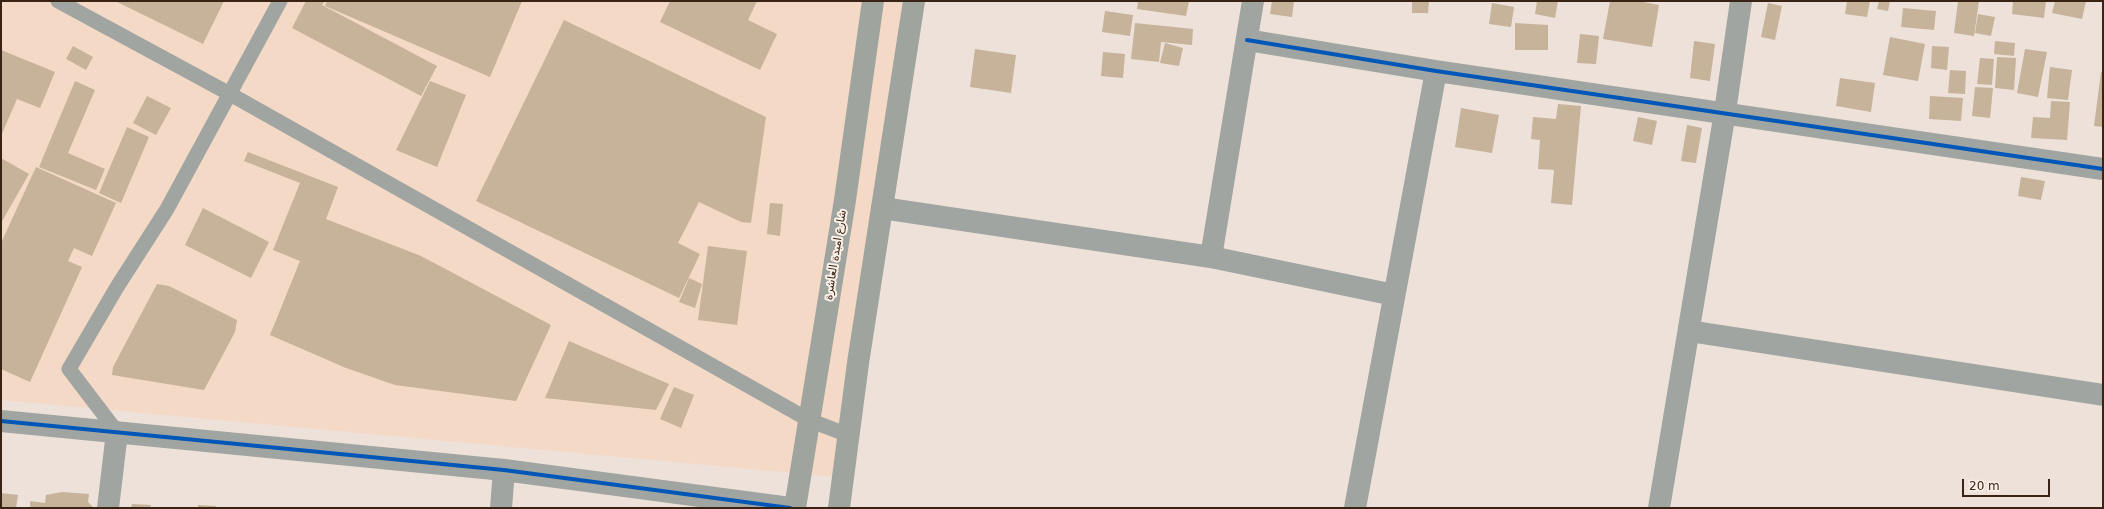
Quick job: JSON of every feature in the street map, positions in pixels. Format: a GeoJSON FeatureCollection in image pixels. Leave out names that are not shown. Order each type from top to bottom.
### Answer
{"type":"FeatureCollection","features":[{"type":"Feature","properties":{"kind":"main road","name":"شارع امبدة العاشرة"},"geometry":{"type":"LineString","coordinates":[[795,508],[845,200],[873,1]]}},
{"type":"Feature","properties":{"kind":"main road"},"geometry":{"type":"LineString","coordinates":[[839,508],[848,435],[914,1]]}},
{"type":"Feature","properties":{"kind":"street"},"geometry":{"type":"LineString","coordinates":[[1211,257],[1253,1]]}},
{"type":"Feature","properties":{"kind":"street"},"geometry":{"type":"LineString","coordinates":[[1659,508],[1725,112],[1741,1]]}},
{"type":"Feature","properties":{"kind":"street"},"geometry":{"type":"LineString","coordinates":[[1247,40],[1436,71],[1725,112],[2103,169]]}},
{"type":"Feature","properties":{"kind":"street"},"geometry":{"type":"LineString","coordinates":[[1355,508],[1436,71]]}},
{"type":"Feature","properties":{"kind":"street"},"geometry":{"type":"LineString","coordinates":[[882,208],[1211,257],[1394,295]]}},
{"type":"Feature","properties":{"kind":"street"},"geometry":{"type":"LineString","coordinates":[[1689,331],[2103,395]]}},
{"type":"Feature","properties":{"kind":"street"},"geometry":{"type":"LineString","coordinates":[[1,421],[504,470],[790,508]]}},
{"type":"Feature","properties":{"kind":"street"},"geometry":{"type":"LineString","coordinates":[[108,508],[117,432]]}},
{"type":"Feature","properties":{"kind":"street"},"geometry":{"type":"LineString","coordinates":[[501,508],[504,470]]}},
{"type":"Feature","properties":{"kind":"lane"},"geometry":{"type":"LineString","coordinates":[[58,1],[230,94],[809,420],[848,435]]}},
{"type":"Feature","properties":{"kind":"lane"},"geometry":{"type":"LineString","coordinates":[[117,432],[69,369],[117,287],[168,209],[280,1]]}},
{"type":"Feature","properties":{"kind":"shaded area"},"geometry":{"type":"Polygon","coordinates":[[[1,1],[921,1],[848,478],[1,400],[1,1]]]}},
{"type":"Feature","properties":{"kind":"building"},"geometry":{"type":"Polygon","coordinates":[[[115,1],[224,1],[203,44],[115,1]]]}},
{"type":"Feature","properties":{"kind":"building"},"geometry":{"type":"Polygon","coordinates":[[[306,1],[325,1],[322,5],[437,66],[421,96],[292,28],[306,1]]]}},
{"type":"Feature","properties":{"kind":"building"},"geometry":{"type":"Polygon","coordinates":[[[327,1],[522,1],[490,77],[325,6],[327,1]]]}},
{"type":"Feature","properties":{"kind":"building"},"geometry":{"type":"Polygon","coordinates":[[[670,1],[757,1],[748,20],[777,34],[760,70],[660,22],[670,1]]]}},
{"type":"Feature","properties":{"kind":"building"},"geometry":{"type":"Polygon","coordinates":[[[1138,1],[1189,1],[1186,16],[1137,9],[1138,1]]]}},
{"type":"Feature","properties":{"kind":"building"},"geometry":{"type":"Polygon","coordinates":[[[1272,1],[1294,1],[1292,17],[1270,14],[1272,1]]]}},
{"type":"Feature","properties":{"kind":"building"},"geometry":{"type":"Polygon","coordinates":[[[1412,1],[1429,1],[1428,13],[1412,13],[1412,1]]]}},
{"type":"Feature","properties":{"kind":"building"},"geometry":{"type":"Polygon","coordinates":[[[1537,1],[1558,1],[1555,18],[1535,14],[1537,1]]]}},
{"type":"Feature","properties":{"kind":"building"},"geometry":{"type":"Polygon","coordinates":[[[1610,1],[1638,1],[1659,5],[1652,47],[1603,39],[1610,1]]]}},
{"type":"Feature","properties":{"kind":"building"},"geometry":{"type":"Polygon","coordinates":[[[1847,1],[1870,1],[1867,17],[1845,14],[1847,1]]]}},
{"type":"Feature","properties":{"kind":"building"},"geometry":{"type":"Polygon","coordinates":[[[1879,1],[1890,1],[1888,11],[1877,9],[1879,1]]]}},
{"type":"Feature","properties":{"kind":"building"},"geometry":{"type":"Polygon","coordinates":[[[1958,1],[1979,1],[1974,36],[1954,33],[1958,1]]]}},
{"type":"Feature","properties":{"kind":"building"},"geometry":{"type":"Polygon","coordinates":[[[2013,1],[2046,1],[2044,18],[2012,14],[2013,1]]]}},
{"type":"Feature","properties":{"kind":"building"},"geometry":{"type":"Polygon","coordinates":[[[2055,1],[2086,1],[2082,19],[2052,13],[2055,1]]]}},
{"type":"Feature","properties":{"kind":"building"},"geometry":{"type":"Polygon","coordinates":[[[1492,3],[1514,7],[1511,27],[1489,24],[1492,3]]]}},
{"type":"Feature","properties":{"kind":"building"},"geometry":{"type":"Polygon","coordinates":[[[1768,3],[1782,6],[1775,40],[1761,37],[1768,3]]]}},
{"type":"Feature","properties":{"kind":"building"},"geometry":{"type":"Polygon","coordinates":[[[1903,8],[1936,11],[1934,30],[1901,27],[1903,8]]]}},
{"type":"Feature","properties":{"kind":"building"},"geometry":{"type":"Polygon","coordinates":[[[1105,11],[1133,15],[1130,36],[1102,32],[1105,11]]]}},
{"type":"Feature","properties":{"kind":"building"},"geometry":{"type":"Polygon","coordinates":[[[1978,14],[1995,17],[1991,36],[1975,33],[1978,14]]]}},
{"type":"Feature","properties":{"kind":"building"},"geometry":{"type":"Polygon","coordinates":[[[564,20],[766,117],[751,223],[741,222],[699,202],[678,243],[700,254],[679,298],[476,201],[564,20]]]}},
{"type":"Feature","properties":{"kind":"building"},"geometry":{"type":"Polygon","coordinates":[[[1135,23],[1193,29],[1192,45],[1161,42],[1159,62],[1131,59],[1135,23]]]}},
{"type":"Feature","properties":{"kind":"building"},"geometry":{"type":"Polygon","coordinates":[[[1515,23],[1548,25],[1548,50],[1515,50],[1515,23]]]}},
{"type":"Feature","properties":{"kind":"building"},"geometry":{"type":"Polygon","coordinates":[[[1580,34],[1599,36],[1596,64],[1577,63],[1580,34]]]}},
{"type":"Feature","properties":{"kind":"building"},"geometry":{"type":"Polygon","coordinates":[[[1890,37],[1925,44],[1918,81],[1883,75],[1890,37]]]}},
{"type":"Feature","properties":{"kind":"building"},"geometry":{"type":"Polygon","coordinates":[[[1694,41],[1715,44],[1710,81],[1690,78],[1694,41]]]}},
{"type":"Feature","properties":{"kind":"building"},"geometry":{"type":"Polygon","coordinates":[[[1995,41],[2015,43],[2014,56],[1994,54],[1995,41]]]}},
{"type":"Feature","properties":{"kind":"building"},"geometry":{"type":"Polygon","coordinates":[[[1165,43],[1183,48],[1179,66],[1160,63],[1165,43]]]}},
{"type":"Feature","properties":{"kind":"building"},"geometry":{"type":"Polygon","coordinates":[[[73,46],[93,57],[86,70],[66,59],[73,46]]]}},
{"type":"Feature","properties":{"kind":"building"},"geometry":{"type":"Polygon","coordinates":[[[1932,46],[1949,47],[1947,70],[1931,68],[1932,46]]]}},
{"type":"Feature","properties":{"kind":"building"},"geometry":{"type":"Polygon","coordinates":[[[975,49],[1016,55],[1011,93],[970,87],[975,49]]]}},
{"type":"Feature","properties":{"kind":"building"},"geometry":{"type":"Polygon","coordinates":[[[2025,49],[2047,52],[2038,97],[2017,93],[2025,49]]]}},
{"type":"Feature","properties":{"kind":"building"},"geometry":{"type":"Polygon","coordinates":[[[1,50],[55,72],[40,108],[17,99],[1,136],[1,50]]]}},
{"type":"Feature","properties":{"kind":"building"},"geometry":{"type":"Polygon","coordinates":[[[1103,52],[1125,54],[1123,78],[1101,76],[1103,52]]]}},
{"type":"Feature","properties":{"kind":"building"},"geometry":{"type":"Polygon","coordinates":[[[1997,57],[2016,58],[2014,90],[1995,88],[1997,57]]]}},
{"type":"Feature","properties":{"kind":"building"},"geometry":{"type":"Polygon","coordinates":[[[1980,58],[1994,59],[1992,85],[1977,84],[1980,58]]]}},
{"type":"Feature","properties":{"kind":"building"},"geometry":{"type":"Polygon","coordinates":[[[2050,67],[2072,70],[2068,100],[2047,98],[2050,67]]]}},
{"type":"Feature","properties":{"kind":"building"},"geometry":{"type":"Polygon","coordinates":[[[1950,70],[1966,71],[1965,94],[1948,93],[1950,70]]]}},
{"type":"Feature","properties":{"kind":"building"},"geometry":{"type":"Polygon","coordinates":[[[2101,72],[2103,72],[2103,127],[2094,126],[2101,72]]]}},
{"type":"Feature","properties":{"kind":"building"},"geometry":{"type":"Polygon","coordinates":[[[1840,78],[1875,83],[1871,112],[1836,106],[1840,78]]]}},
{"type":"Feature","properties":{"kind":"building"},"geometry":{"type":"Polygon","coordinates":[[[75,81],[95,90],[68,153],[105,169],[96,190],[39,167],[75,81]]]}},
{"type":"Feature","properties":{"kind":"building"},"geometry":{"type":"Polygon","coordinates":[[[430,81],[466,95],[437,167],[396,150],[430,81]]]}},
{"type":"Feature","properties":{"kind":"building"},"geometry":{"type":"Polygon","coordinates":[[[1975,87],[1993,88],[1990,118],[1972,116],[1975,87]]]}},
{"type":"Feature","properties":{"kind":"building"},"geometry":{"type":"Polygon","coordinates":[[[147,96],[171,108],[156,135],[133,123],[147,96]]]}},
{"type":"Feature","properties":{"kind":"building"},"geometry":{"type":"Polygon","coordinates":[[[1930,96],[1963,98],[1961,121],[1929,119],[1930,96]]]}},
{"type":"Feature","properties":{"kind":"building"},"geometry":{"type":"Polygon","coordinates":[[[2051,101],[2070,102],[2067,140],[2031,138],[2033,117],[2050,118],[2051,101]]]}},
{"type":"Feature","properties":{"kind":"building"},"geometry":{"type":"Polygon","coordinates":[[[1558,104],[1581,106],[1572,205],[1551,203],[1554,170],[1538,169],[1540,140],[1531,139],[1533,117],[1556,119],[1558,104]]]}},
{"type":"Feature","properties":{"kind":"building"},"geometry":{"type":"Polygon","coordinates":[[[1461,108],[1499,115],[1492,153],[1455,147],[1461,108]]]}},
{"type":"Feature","properties":{"kind":"building"},"geometry":{"type":"Polygon","coordinates":[[[1638,117],[1657,121],[1652,145],[1633,141],[1638,117]]]}},
{"type":"Feature","properties":{"kind":"building"},"geometry":{"type":"Polygon","coordinates":[[[1687,125],[1702,128],[1696,163],[1681,161],[1687,125]]]}},
{"type":"Feature","properties":{"kind":"building"},"geometry":{"type":"Polygon","coordinates":[[[127,127],[149,137],[121,203],[99,193],[127,127]]]}},
{"type":"Feature","properties":{"kind":"building"},"geometry":{"type":"Polygon","coordinates":[[[248,152],[338,187],[326,219],[421,256],[551,325],[516,401],[395,385],[346,368],[270,335],[300,261],[273,250],[300,183],[244,161],[248,152]]]}},
{"type":"Feature","properties":{"kind":"building"},"geometry":{"type":"Polygon","coordinates":[[[1,158],[29,174],[1,223],[1,158]]]}},
{"type":"Feature","properties":{"kind":"building"},"geometry":{"type":"Polygon","coordinates":[[[36,167],[116,203],[92,256],[74,248],[68,261],[82,267],[30,382],[1,369],[1,243],[36,167]]]}},
{"type":"Feature","properties":{"kind":"building"},"geometry":{"type":"Polygon","coordinates":[[[2021,177],[2045,181],[2041,200],[2018,196],[2021,177]]]}},
{"type":"Feature","properties":{"kind":"building"},"geometry":{"type":"Polygon","coordinates":[[[770,203],[783,204],[780,236],[767,234],[770,203]]]}},
{"type":"Feature","properties":{"kind":"building"},"geometry":{"type":"Polygon","coordinates":[[[203,208],[269,242],[251,278],[185,245],[203,208]]]}},
{"type":"Feature","properties":{"kind":"building"},"geometry":{"type":"Polygon","coordinates":[[[708,246],[747,251],[737,325],[698,320],[708,246]]]}},
{"type":"Feature","properties":{"kind":"building"},"geometry":{"type":"Polygon","coordinates":[[[689,278],[702,284],[695,308],[679,302],[689,278]]]}},
{"type":"Feature","properties":{"kind":"building"},"geometry":{"type":"Polygon","coordinates":[[[157,284],[169,286],[237,320],[235,332],[204,390],[112,375],[113,367],[157,284]]]}},
{"type":"Feature","properties":{"kind":"building"},"geometry":{"type":"Polygon","coordinates":[[[569,341],[669,384],[656,410],[545,398],[569,341]]]}},
{"type":"Feature","properties":{"kind":"building"},"geometry":{"type":"Polygon","coordinates":[[[674,387],[694,395],[681,428],[660,419],[674,387]]]}},
{"type":"Feature","properties":{"kind":"building"},"geometry":{"type":"Polygon","coordinates":[[[62,492],[89,494],[88,502],[94,508],[30,508],[30,501],[45,503],[46,495],[62,492]]]}},
{"type":"Feature","properties":{"kind":"building"},"geometry":{"type":"Polygon","coordinates":[[[1,493],[18,495],[16,508],[1,508],[1,493]]]}},
{"type":"Feature","properties":{"kind":"building"},"geometry":{"type":"Polygon","coordinates":[[[132,504],[151,505],[150,508],[131,508],[132,504]]]}},
{"type":"Feature","properties":{"kind":"building"},"geometry":{"type":"Polygon","coordinates":[[[198,505],[216,506],[216,508],[198,508],[198,505]]]}},
{"type":"Feature","properties":{"kind":"cycle path"},"geometry":{"type":"LineString","coordinates":[[1247,40],[1436,71],[2103,169]]}},
{"type":"Feature","properties":{"kind":"cycle path"},"geometry":{"type":"LineString","coordinates":[[1,421],[504,470],[790,508]]}}]}
